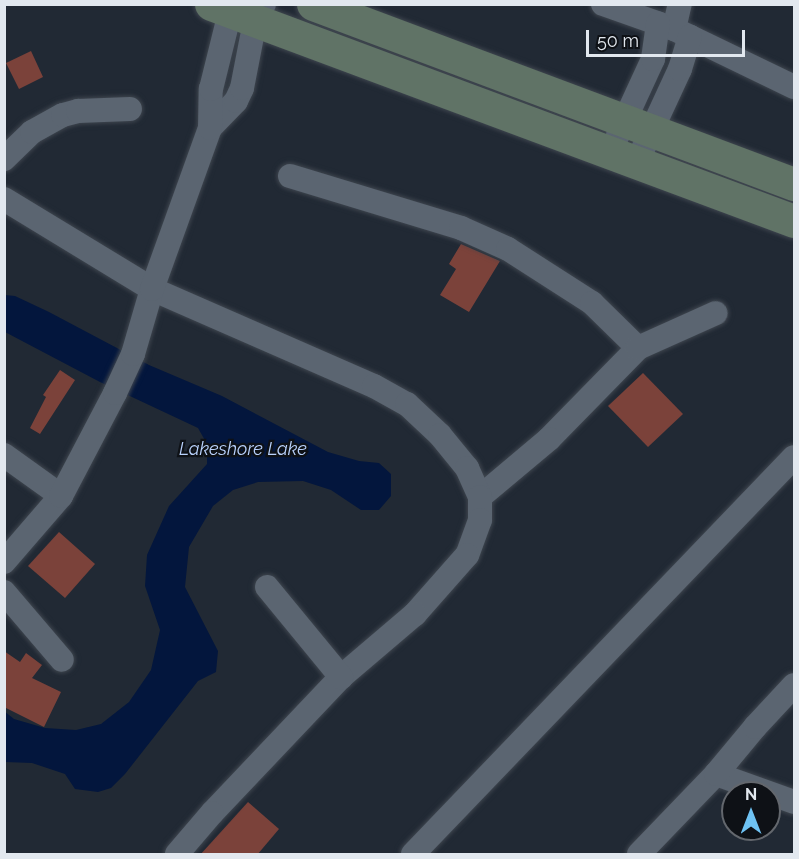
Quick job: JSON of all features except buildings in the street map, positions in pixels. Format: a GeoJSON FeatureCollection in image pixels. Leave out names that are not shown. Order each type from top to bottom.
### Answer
{"type":"FeatureCollection","features":[{"type":"Feature","properties":{"kind":"street"},"geometry":{"type":"LineString","coordinates":[[313,4],[795,184]]}},
{"type":"Feature","properties":{"kind":"street"},"geometry":{"type":"LineString","coordinates":[[603,4],[674,30],[792,79]]}},
{"type":"Feature","properties":{"kind":"street"},"geometry":{"type":"LineString","coordinates":[[623,157],[638,126],[680,69],[674,30],[680,4]]}},
{"type":"Feature","properties":{"kind":"street"},"geometry":{"type":"LineString","coordinates":[[4,562],[61,496],[116,393],[133,354],[152,289],[210,128],[211,89],[238,9],[795,221]]}},
{"type":"Feature","properties":{"kind":"street"},"geometry":{"type":"LineString","coordinates":[[638,126],[653,59],[674,30]]}},
{"type":"Feature","properties":{"kind":"street"},"geometry":{"type":"LineString","coordinates":[[4,159],[32,132],[63,115],[78,111],[130,109]]}},
{"type":"Feature","properties":{"kind":"street"},"geometry":{"type":"LineString","coordinates":[[290,176],[461,228],[508,249],[592,303],[638,348]]}},
{"type":"Feature","properties":{"kind":"street"},"geometry":{"type":"LineString","coordinates":[[4,199],[152,289],[374,386],[406,404],[440,435],[466,468],[480,497],[480,520],[466,555],[415,614],[341,677],[212,813],[177,855]]}},
{"type":"Feature","properties":{"kind":"street"},"geometry":{"type":"LineString","coordinates":[[480,497],[549,439],[638,348],[716,313]]}},
{"type":"Feature","properties":{"kind":"street"},"geometry":{"type":"LineString","coordinates":[[4,455],[61,496]]}},
{"type":"Feature","properties":{"kind":"street"},"geometry":{"type":"LineString","coordinates":[[413,855],[795,457]]}},
{"type":"Feature","properties":{"kind":"street"},"geometry":{"type":"LineString","coordinates":[[267,587],[341,677]]}},
{"type":"Feature","properties":{"kind":"street"},"geometry":{"type":"LineString","coordinates":[[4,592],[62,660]]}},
{"type":"Feature","properties":{"kind":"street"},"geometry":{"type":"LineString","coordinates":[[639,855],[716,774],[755,727],[795,685]]}},
{"type":"Feature","properties":{"kind":"street"},"geometry":{"type":"LineString","coordinates":[[716,774],[795,802]]}},
{"type":"Feature","properties":{"kind":"water","name":"Lakeshore Lake"},"geometry":{"type":"Polygon","coordinates":[[[5,295],[15,296],[149,365],[222,396],[328,452],[359,461],[379,463],[391,474],[391,496],[379,510],[361,510],[331,490],[303,481],[258,482],[233,490],[213,506],[189,547],[185,587],[218,651],[216,672],[198,681],[125,774],[111,788],[98,792],[75,789],[65,774],[32,763],[5,762],[4,711],[14,719],[45,728],[76,730],[101,724],[129,702],[151,670],[160,630],[145,586],[147,555],[169,506],[207,464],[207,444],[198,428],[100,382],[5,332],[5,295]]]}}]}
